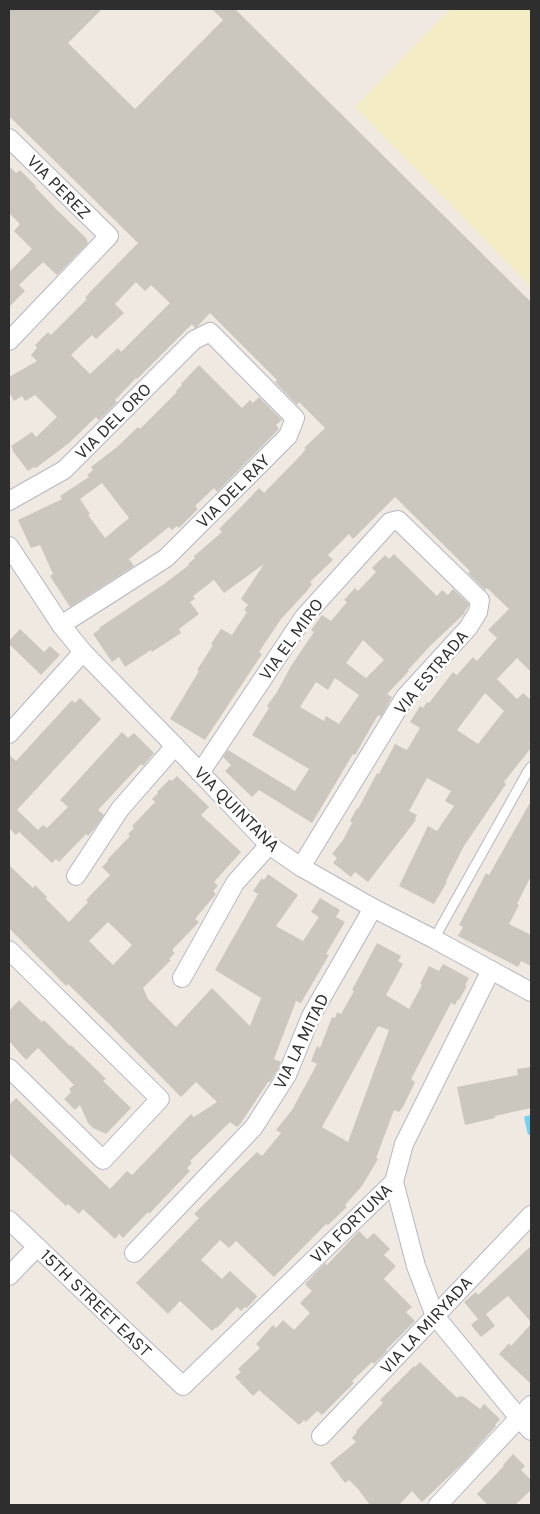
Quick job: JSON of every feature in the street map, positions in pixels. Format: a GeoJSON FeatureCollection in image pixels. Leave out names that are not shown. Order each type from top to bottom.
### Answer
{"type":"FeatureCollection","features":[{"type":"Feature","properties":{"kind":"street","name":"VIA PEREZ"},"geometry":{"type":"LineString","coordinates":[[9,138],[109,236],[9,340]]}},
{"type":"Feature","properties":{"kind":"street","name":"VIA DEL ORO"},"geometry":{"type":"LineString","coordinates":[[9,501],[64,470],[194,340],[210,332]]}},
{"type":"Feature","properties":{"kind":"street","name":"VIA DEL RAY"},"geometry":{"type":"LineString","coordinates":[[61,625],[166,558],[288,436],[295,418],[210,332]]}},
{"type":"Feature","properties":{"kind":"street","name":"VIA EL MIRO"},"geometry":{"type":"LineString","coordinates":[[200,773],[304,616],[390,522],[398,520]]}},
{"type":"Feature","properties":{"kind":"street","name":"VIA ESTRADA"},"geometry":{"type":"LineString","coordinates":[[302,867],[405,697],[468,628],[478,612],[480,600],[398,520]]}},
{"type":"Feature","properties":{"kind":"street","name":"VIA QUINTANA"},"geometry":{"type":"LineString","coordinates":[[9,546],[61,625],[83,652],[269,845],[302,867],[373,908],[531,992]]}},
{"type":"Feature","properties":{"kind":"street"},"geometry":{"type":"LineString","coordinates":[[9,734],[83,652]]}},
{"type":"Feature","properties":{"kind":"street"},"geometry":{"type":"LineString","coordinates":[[76,876],[120,809],[175,746]]}},
{"type":"Feature","properties":{"kind":"street"},"geometry":{"type":"LineString","coordinates":[[182,978],[235,883],[269,845]]}},
{"type":"Feature","properties":{"kind":"street","name":"VIA LA MITAD"},"geometry":{"type":"LineString","coordinates":[[134,1253],[254,1127],[287,1075],[310,1016],[373,908]]}},
{"type":"Feature","properties":{"kind":"street"},"geometry":{"type":"LineString","coordinates":[[9,950],[160,1098],[103,1160],[9,1068]]}},
{"type":"Feature","properties":{"kind":"street","name":"VIA FORTUNA"},"geometry":{"type":"LineString","coordinates":[[183,1386],[394,1182],[404,1144],[491,970]]}},
{"type":"Feature","properties":{"kind":"street"},"geometry":{"type":"LineString","coordinates":[[394,1182],[416,1266],[435,1316],[531,1431]]}},
{"type":"Feature","properties":{"kind":"street","name":"VIA LA MIRYADA"},"geometry":{"type":"LineString","coordinates":[[321,1436],[531,1215]]}},
{"type":"Feature","properties":{"kind":"street","name":"15TH STREET EAST"},"geometry":{"type":"LineString","coordinates":[[9,1220],[183,1386]]}},
{"type":"Feature","properties":{"kind":"street"},"geometry":{"type":"LineString","coordinates":[[9,1276],[37,1247]]}},
{"type":"Feature","properties":{"kind":"street"},"geometry":{"type":"LineString","coordinates":[[438,1505],[531,1405]]}},
{"type":"Feature","properties":{"kind":"lane"},"geometry":{"type":"LineString","coordinates":[[434,939],[531,766]]}},
{"type":"Feature","properties":{"kind":"sand"},"geometry":{"type":"Polygon","coordinates":[[[450,9],[531,9],[531,287],[355,107],[450,9]]]}},
{"type":"Feature","properties":{"kind":"water"},"geometry":{"type":"Polygon","coordinates":[[[529,1115],[531,1118],[531,1134],[528,1135],[524,1117],[529,1115]]]}},
{"type":"Feature","properties":{"kind":"building"},"geometry":{"type":"Polygon","coordinates":[[[9,9],[102,9],[68,43],[135,109],[223,20],[212,9],[235,9],[531,302],[531,672],[517,658],[497,679],[517,699],[523,693],[531,700],[531,740],[529,743],[531,748],[504,782],[506,784],[464,846],[434,904],[399,886],[428,826],[437,831],[454,806],[445,801],[451,791],[427,778],[409,811],[417,815],[416,820],[368,882],[355,872],[351,877],[333,863],[337,858],[332,854],[343,840],[357,808],[377,773],[379,774],[395,744],[407,750],[420,728],[410,722],[420,706],[423,708],[427,702],[429,703],[453,672],[457,675],[473,657],[477,661],[497,638],[488,630],[509,609],[487,588],[485,590],[468,573],[470,571],[395,497],[353,539],[349,534],[328,555],[333,560],[310,582],[312,584],[307,591],[281,619],[259,652],[262,654],[205,740],[170,719],[199,671],[197,670],[221,629],[232,635],[247,612],[244,610],[248,605],[241,599],[264,564],[224,593],[214,580],[193,596],[195,599],[190,602],[199,614],[179,629],[181,633],[125,667],[119,657],[112,662],[93,634],[189,565],[195,558],[194,556],[222,532],[219,529],[259,488],[264,493],[300,456],[306,449],[304,448],[325,428],[299,402],[297,405],[275,382],[277,380],[210,313],[197,327],[195,328],[192,324],[136,378],[115,400],[117,402],[99,420],[96,417],[69,443],[36,468],[34,467],[28,471],[11,446],[32,432],[36,437],[57,417],[35,395],[25,401],[22,396],[14,401],[9,392],[9,377],[37,361],[31,355],[37,348],[35,345],[48,332],[51,335],[138,243],[9,116],[9,9]],[[136,282],[115,304],[124,313],[96,339],[92,335],[71,355],[90,374],[118,348],[121,352],[170,303],[151,285],[145,291],[136,282]],[[485,693],[457,730],[478,744],[504,711],[485,693]]]}},
{"type":"Feature","properties":{"kind":"building"},"geometry":{"type":"Polygon","coordinates":[[[9,166],[16,173],[20,170],[86,238],[88,243],[57,275],[43,262],[19,285],[25,291],[9,307],[9,272],[32,249],[14,231],[20,224],[9,213],[9,166]]]}},
{"type":"Feature","properties":{"kind":"building"},"geometry":{"type":"Polygon","coordinates":[[[199,365],[242,408],[250,400],[253,403],[259,397],[282,420],[276,425],[279,429],[217,492],[214,488],[195,506],[198,509],[179,528],[177,526],[172,530],[169,527],[129,559],[134,566],[70,607],[50,576],[53,574],[40,545],[31,548],[18,520],[62,499],[60,496],[89,477],[87,475],[93,470],[91,467],[117,447],[138,427],[140,429],[177,392],[181,384],[199,365]],[[102,483],[80,499],[90,514],[88,515],[105,538],[129,518],[102,483]]]}},
{"type":"Feature","properties":{"kind":"building"},"geometry":{"type":"Polygon","coordinates":[[[394,554],[437,596],[442,590],[448,595],[453,589],[469,604],[465,613],[430,646],[387,694],[392,697],[381,717],[378,715],[312,823],[259,790],[252,797],[225,771],[231,765],[223,757],[228,750],[295,791],[309,769],[252,735],[269,708],[267,706],[291,666],[314,632],[311,630],[322,615],[331,621],[347,602],[344,600],[355,588],[358,591],[376,572],[372,568],[385,555],[389,559],[394,554]],[[363,640],[346,663],[366,678],[384,660],[363,640]],[[335,678],[328,690],[316,682],[300,707],[324,721],[326,716],[339,724],[359,695],[335,678]]]}},
{"type":"Feature","properties":{"kind":"building"},"geometry":{"type":"Polygon","coordinates":[[[20,629],[44,652],[50,646],[60,655],[41,675],[9,644],[9,641],[20,629]]]}},
{"type":"Feature","properties":{"kind":"building"},"geometry":{"type":"Polygon","coordinates":[[[80,698],[101,719],[17,810],[38,830],[43,825],[47,828],[68,807],[60,800],[122,732],[128,738],[134,733],[154,753],[143,766],[141,764],[98,810],[104,815],[88,836],[86,834],[59,862],[56,859],[52,863],[19,832],[16,835],[9,828],[9,755],[16,761],[72,700],[75,703],[80,698]]]}},
{"type":"Feature","properties":{"kind":"building"},"geometry":{"type":"Polygon","coordinates":[[[177,776],[209,807],[201,815],[241,852],[214,882],[218,886],[213,891],[216,894],[195,919],[199,922],[172,950],[175,953],[169,959],[171,960],[143,988],[148,999],[176,1027],[212,988],[250,1026],[261,998],[215,970],[258,894],[253,891],[262,878],[264,880],[268,874],[298,895],[276,926],[303,941],[319,917],[311,912],[320,898],[340,910],[336,917],[345,922],[326,954],[329,955],[301,1003],[296,1001],[274,1059],[281,1062],[278,1070],[241,1123],[237,1127],[230,1122],[190,1161],[192,1163],[187,1168],[190,1171],[149,1214],[148,1212],[123,1238],[119,1234],[115,1239],[83,1209],[79,1214],[68,1204],[66,1206],[9,1153],[9,1105],[16,1098],[110,1189],[127,1171],[132,1175],[191,1114],[194,1117],[217,1102],[196,1082],[181,1097],[109,1024],[68,984],[66,986],[9,928],[9,865],[33,888],[35,885],[69,922],[88,902],[86,900],[110,875],[102,867],[107,860],[130,836],[128,834],[134,828],[132,826],[155,802],[152,799],[157,792],[170,779],[172,781],[177,776]],[[108,922],[89,941],[113,965],[132,945],[108,922]]]}},
{"type":"Feature","properties":{"kind":"building"},"geometry":{"type":"Polygon","coordinates":[[[531,801],[531,876],[509,924],[531,935],[531,966],[521,961],[518,967],[458,936],[463,927],[459,925],[486,873],[489,875],[531,801]]]}},
{"type":"Feature","properties":{"kind":"building"},"geometry":{"type":"Polygon","coordinates":[[[377,943],[401,956],[398,961],[403,964],[386,995],[409,1009],[422,985],[420,984],[429,966],[439,971],[443,964],[469,978],[459,1000],[455,1005],[451,1003],[411,1079],[415,1082],[403,1107],[399,1112],[394,1110],[376,1158],[378,1159],[362,1186],[345,1205],[347,1207],[328,1225],[326,1224],[274,1277],[236,1241],[229,1248],[220,1240],[201,1260],[222,1279],[230,1271],[257,1297],[247,1308],[245,1307],[241,1311],[237,1307],[212,1331],[180,1301],[168,1314],[136,1283],[199,1218],[194,1214],[257,1152],[262,1156],[281,1133],[276,1130],[292,1110],[317,1064],[311,1061],[317,1046],[320,1048],[332,1017],[335,1018],[337,1012],[341,1014],[354,991],[352,990],[377,943]],[[378,1026],[322,1127],[348,1142],[389,1030],[378,1026]]]}},
{"type":"Feature","properties":{"kind":"building"},"geometry":{"type":"Polygon","coordinates":[[[19,1000],[42,1022],[44,1020],[71,1045],[106,1079],[103,1081],[131,1108],[106,1134],[93,1128],[88,1123],[80,1105],[75,1110],[64,1099],[71,1092],[69,1089],[74,1085],[38,1048],[26,1060],[9,1041],[9,1011],[19,1000]]]}},
{"type":"Feature","properties":{"kind":"building"},"geometry":{"type":"Polygon","coordinates":[[[531,1067],[531,1108],[465,1125],[457,1087],[518,1075],[517,1069],[531,1067]]]}},
{"type":"Feature","properties":{"kind":"building"},"geometry":{"type":"Polygon","coordinates":[[[359,1231],[367,1239],[374,1233],[390,1249],[384,1255],[396,1266],[384,1279],[412,1307],[406,1312],[415,1321],[374,1364],[372,1362],[352,1381],[354,1383],[322,1415],[317,1411],[306,1422],[304,1420],[299,1425],[259,1390],[253,1396],[235,1377],[241,1372],[238,1369],[260,1348],[256,1344],[273,1325],[276,1328],[283,1320],[294,1330],[310,1313],[300,1303],[312,1291],[305,1284],[325,1263],[327,1265],[359,1231]]]}},
{"type":"Feature","properties":{"kind":"building"},"geometry":{"type":"Polygon","coordinates":[[[531,1246],[531,1322],[508,1296],[486,1314],[495,1326],[481,1337],[471,1325],[478,1319],[464,1302],[476,1292],[478,1295],[531,1246]]]}},
{"type":"Feature","properties":{"kind":"building"},"geometry":{"type":"Polygon","coordinates":[[[531,1324],[531,1384],[499,1354],[509,1343],[511,1346],[531,1324]]]}},
{"type":"Feature","properties":{"kind":"building"},"geometry":{"type":"Polygon","coordinates":[[[420,1362],[457,1398],[463,1396],[480,1409],[484,1404],[500,1419],[464,1462],[422,1502],[412,1491],[399,1505],[370,1505],[349,1480],[345,1483],[330,1463],[356,1442],[352,1438],[356,1431],[383,1403],[380,1400],[420,1362]]]}},
{"type":"Feature","properties":{"kind":"building"},"geometry":{"type":"Polygon","coordinates":[[[513,1454],[525,1466],[521,1470],[531,1480],[531,1490],[515,1505],[488,1505],[477,1494],[513,1454]]]}}]}
